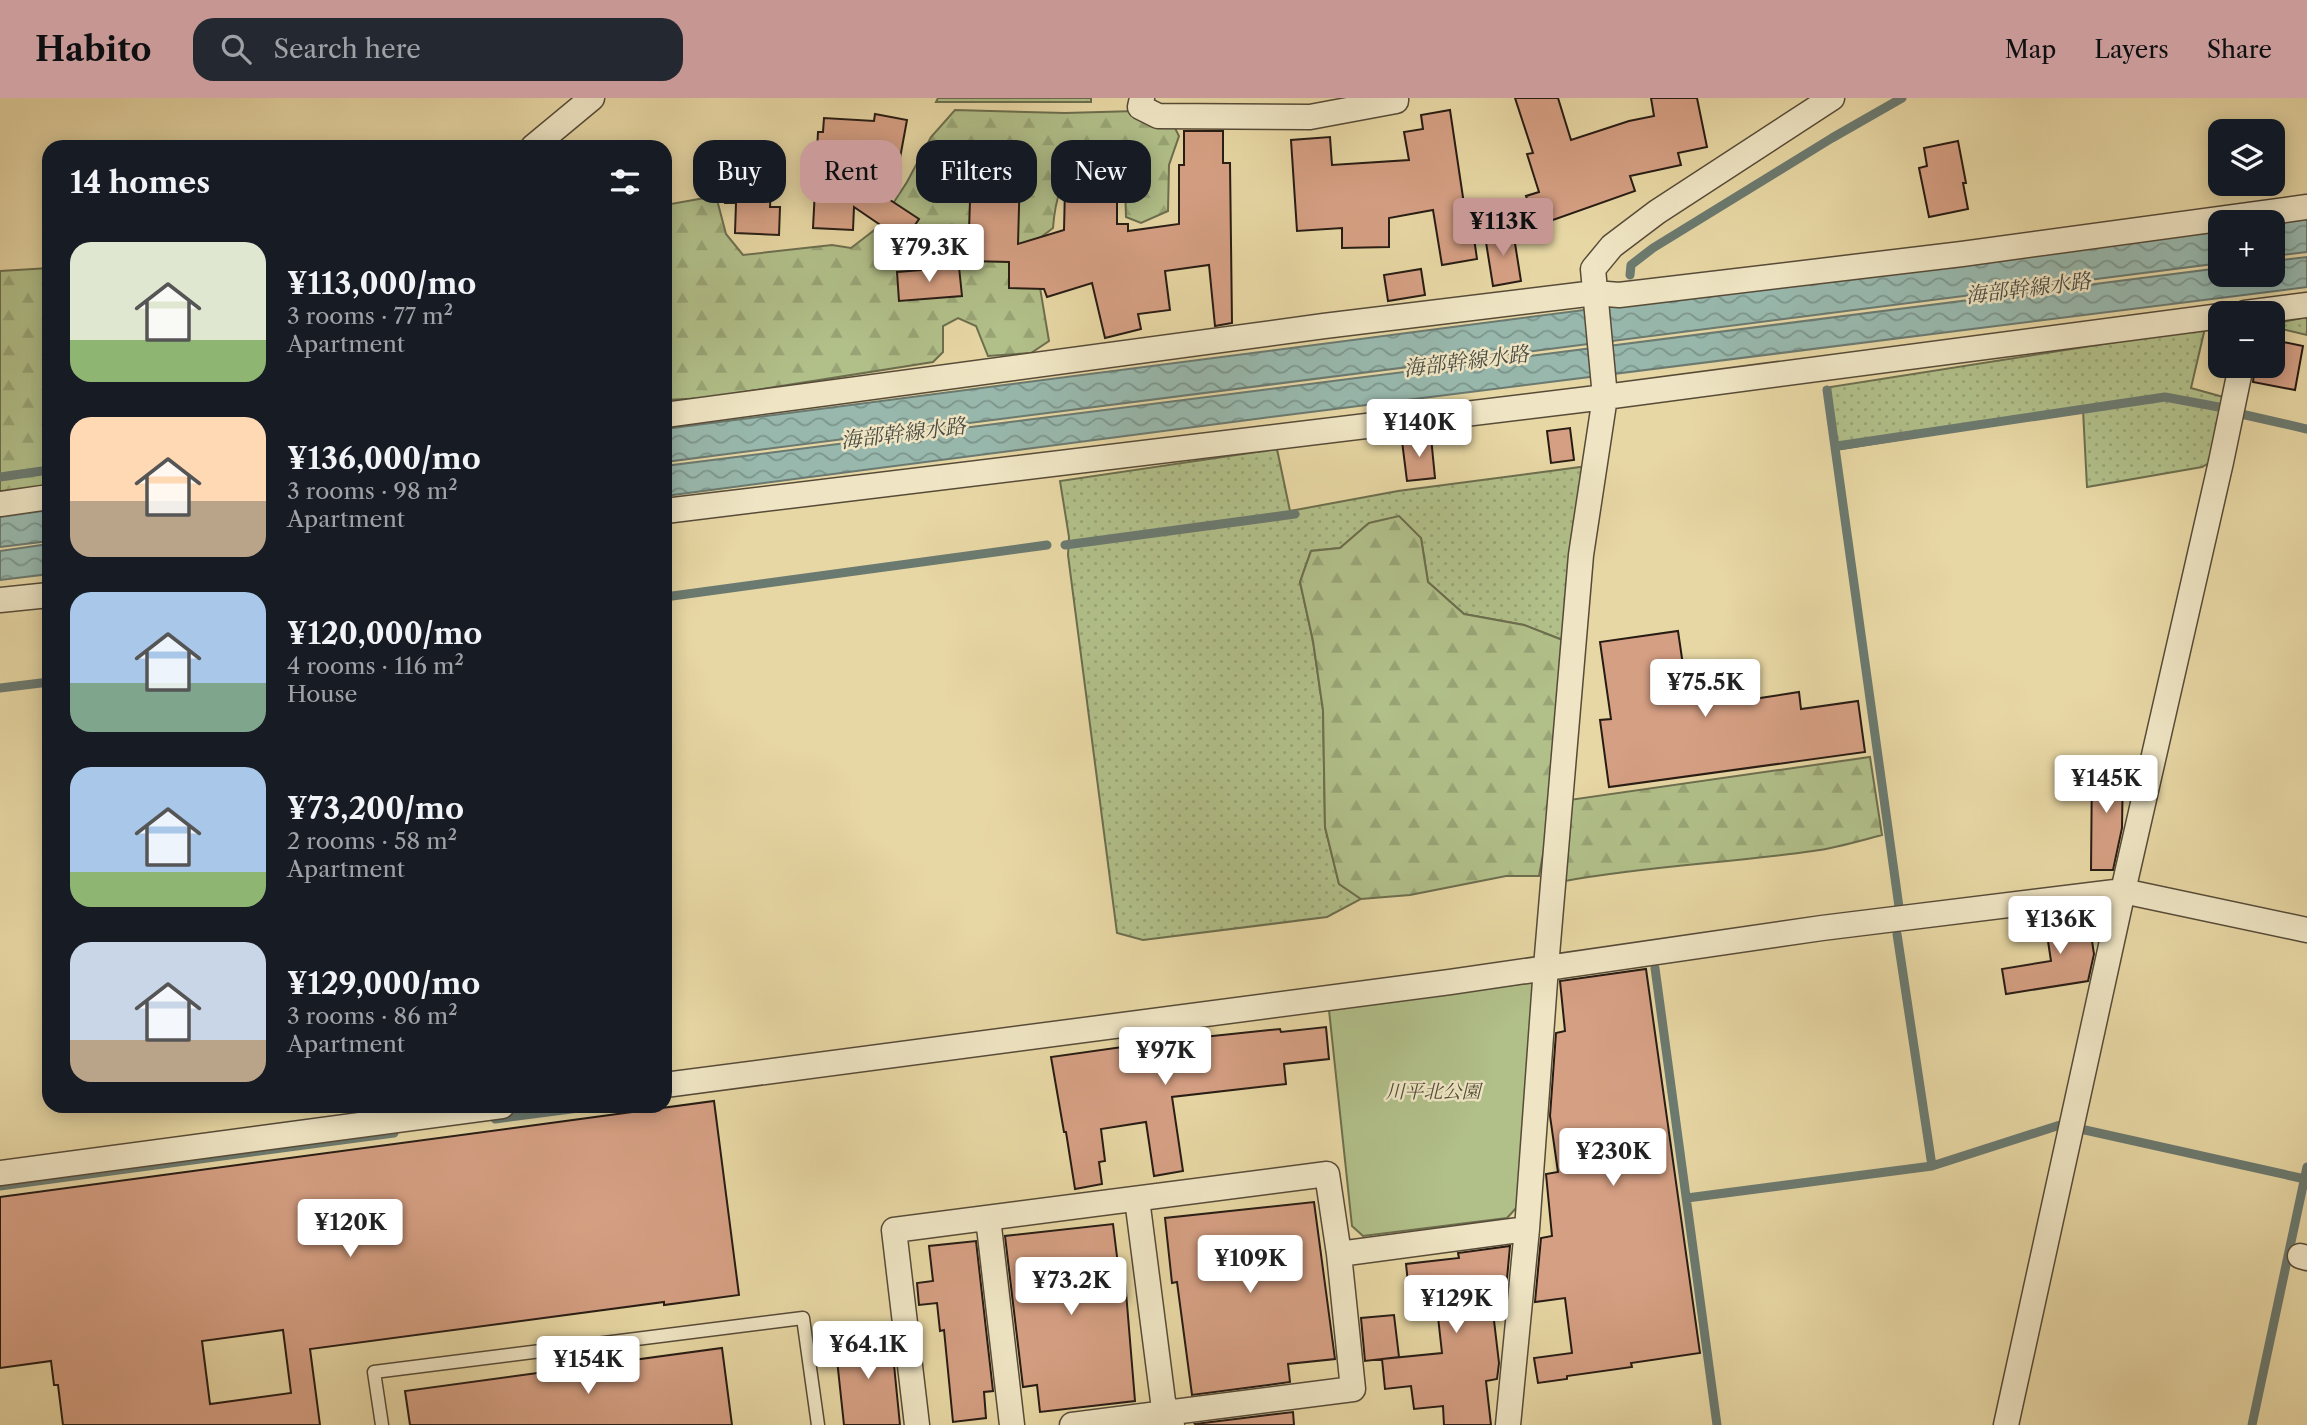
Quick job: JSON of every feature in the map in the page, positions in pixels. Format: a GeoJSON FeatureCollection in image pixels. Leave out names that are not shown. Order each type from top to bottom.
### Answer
{"type":"FeatureCollection","features":[{"type":"Feature","properties":{"kind":"street"},"geometry":{"type":"LineString","coordinates":[[541,140],[592,98]]}},
{"type":"Feature","properties":{"kind":"street"},"geometry":{"type":"LineString","coordinates":[[1142,98],[1140,107],[1158,116],[1282,117],[1310,117],[1396,101],[1396,98]]}},
{"type":"Feature","properties":{"kind":"street"},"geometry":{"type":"LineString","coordinates":[[1508,1425],[1527,1229],[1581,555],[1604,390],[1593,269],[1612,246],[1657,212],[1832,98]]}},
{"type":"Feature","properties":{"kind":"street"},"geometry":{"type":"LineString","coordinates":[[672,414],[1324,326],[1595,293],[1619,295],[1962,254],[2307,207]]}},
{"type":"Feature","properties":{"kind":"street"},"geometry":{"type":"LineString","coordinates":[[2285,308],[2307,305]]}},
{"type":"Feature","properties":{"kind":"street"},"geometry":{"type":"LineString","coordinates":[[672,510],[1604,390],[2208,318]]}},
{"type":"Feature","properties":{"kind":"street"},"geometry":{"type":"LineString","coordinates":[[2006,1425],[2238,378]]}},
{"type":"Feature","properties":{"kind":"street"},"geometry":{"type":"LineString","coordinates":[[0,504],[42,498]]}},
{"type":"Feature","properties":{"kind":"street"},"geometry":{"type":"LineString","coordinates":[[0,600],[42,596]]}},
{"type":"Feature","properties":{"kind":"street"},"geometry":{"type":"LineString","coordinates":[[672,1084],[1450,982],[1546,967],[1588,964],[1822,928],[2123,891],[2307,930]]}},
{"type":"Feature","properties":{"kind":"street"},"geometry":{"type":"LineString","coordinates":[[0,1173],[450,1113]]}},
{"type":"Feature","properties":{"kind":"street"},"geometry":{"type":"LineString","coordinates":[[918,1425],[894,1230],[1327,1174],[1339,1254],[1353,1389],[1169,1419],[1072,1425]]}},
{"type":"Feature","properties":{"kind":"street"},"geometry":{"type":"LineString","coordinates":[[1137,1199],[1163,1401],[1169,1419]]}},
{"type":"Feature","properties":{"kind":"street"},"geometry":{"type":"LineString","coordinates":[[988,1218],[1012,1425]]}},
{"type":"Feature","properties":{"kind":"street"},"geometry":{"type":"LineString","coordinates":[[1339,1254],[1527,1229]]}},
{"type":"Feature","properties":{"kind":"lane"},"geometry":{"type":"LineString","coordinates":[[382,1425],[374,1372],[803,1318],[818,1425]]}},
{"type":"Feature","properties":{"kind":"green space"},"geometry":{"type":"Polygon","coordinates":[[[938,98],[1091,98],[1091,102],[936,102],[938,98]]]}},
{"type":"Feature","properties":{"kind":"green space"},"geometry":{"type":"Polygon","coordinates":[[[955,110],[1065,113],[1136,111],[1173,124],[1179,136],[1169,165],[1168,211],[1141,223],[1126,217],[1126,203],[1151,203],[1151,140],[1051,140],[1051,203],[1057,203],[1053,228],[1036,241],[1038,276],[1049,341],[1031,353],[988,356],[976,326],[958,318],[943,326],[943,352],[933,362],[706,398],[672,400],[672,204],[693,200],[693,203],[718,203],[726,234],[743,255],[832,245],[851,248],[877,228],[893,203],[902,203],[902,190],[916,165],[916,203],[1037,203],[1037,140],[929,140],[955,110]]]}},
{"type":"Feature","properties":{"kind":"green space"},"geometry":{"type":"Polygon","coordinates":[[[42,268],[42,489],[0,494],[0,271],[42,268]]]}},
{"type":"Feature","properties":{"kind":"green space"},"geometry":{"type":"Polygon","coordinates":[[[2307,317],[2307,335],[2285,330],[2285,322],[2307,317]]]}},
{"type":"Feature","properties":{"kind":"green space"},"geometry":{"type":"Polygon","coordinates":[[[2205,328],[2191,388],[2234,400],[2216,459],[2202,467],[2087,487],[2083,410],[1835,450],[1824,388],[2205,328]]]}},
{"type":"Feature","properties":{"kind":"green space"},"geometry":{"type":"Polygon","coordinates":[[[1277,449],[1290,511],[1398,491],[1588,466],[1565,641],[1524,625],[1464,614],[1428,582],[1421,538],[1369,523],[1340,548],[1311,551],[1300,582],[1313,641],[1323,710],[1325,827],[1339,884],[1361,899],[1327,917],[1143,940],[1117,933],[1060,481],[1277,449]]]}},
{"type":"Feature","properties":{"kind":"green space"},"geometry":{"type":"Polygon","coordinates":[[[1399,516],[1421,538],[1428,582],[1464,614],[1524,625],[1565,641],[1549,822],[1539,876],[1506,876],[1410,895],[1361,899],[1339,884],[1325,827],[1323,710],[1313,641],[1300,582],[1311,551],[1340,548],[1369,523],[1399,516]]]}},
{"type":"Feature","properties":{"kind":"green space"},"geometry":{"type":"Polygon","coordinates":[[[1870,757],[1882,835],[1813,851],[1565,881],[1569,800],[1870,757]]]}},
{"type":"Feature","properties":{"kind":"green space","name":"川平北公園"},"geometry":{"type":"Polygon","coordinates":[[[1535,982],[1518,1206],[1507,1218],[1363,1236],[1352,1226],[1329,1010],[1535,982]]]}},
{"type":"Feature","properties":{"kind":"water"},"geometry":{"type":"Polygon","coordinates":[[[2307,219],[2307,252],[2285,255],[2285,222],[2307,219]]]}},
{"type":"Feature","properties":{"kind":"water"},"geometry":{"type":"Polygon","coordinates":[[[2208,231],[2208,265],[672,461],[672,428],[2208,231]]]}},
{"type":"Feature","properties":{"kind":"water"},"geometry":{"type":"Polygon","coordinates":[[[2307,257],[2307,287],[672,495],[672,465],[2208,270],[2208,287],[2285,287],[2285,260],[2307,257]]]}},
{"type":"Feature","properties":{"kind":"water"},"geometry":{"type":"Polygon","coordinates":[[[42,511],[42,542],[0,547],[0,517],[42,511]]]}},
{"type":"Feature","properties":{"kind":"water"},"geometry":{"type":"Polygon","coordinates":[[[42,545],[42,575],[0,580],[0,551],[42,545]]]}},
{"type":"Feature","properties":{"kind":"building"},"geometry":{"type":"Polygon","coordinates":[[[1515,98],[1558,98],[1571,140],[1629,121],[1654,116],[1651,98],[1697,98],[1707,147],[1678,153],[1681,165],[1630,176],[1635,191],[1536,226],[1526,196],[1539,192],[1527,154],[1533,153],[1515,98]]]}},
{"type":"Feature","properties":{"kind":"building"},"geometry":{"type":"Polygon","coordinates":[[[1450,110],[1465,211],[1470,210],[1477,259],[1442,265],[1433,210],[1389,218],[1389,247],[1342,248],[1342,228],[1297,231],[1291,140],[1330,137],[1332,165],[1409,160],[1404,132],[1423,129],[1421,115],[1450,110]]]}},
{"type":"Feature","properties":{"kind":"building"},"geometry":{"type":"Polygon","coordinates":[[[875,114],[907,120],[902,147],[902,140],[818,140],[818,132],[823,132],[824,118],[874,121],[875,114]]]}},
{"type":"Feature","properties":{"kind":"building"},"geometry":{"type":"Polygon","coordinates":[[[1184,131],[1223,131],[1223,163],[1230,163],[1232,323],[1215,326],[1209,265],[1165,271],[1170,310],[1138,314],[1141,329],[1105,338],[1092,283],[1047,297],[1044,289],[1009,288],[1009,262],[968,261],[970,203],[1019,203],[1018,244],[1064,230],[1065,203],[1117,203],[1117,224],[1128,224],[1128,231],[1179,224],[1179,165],[1184,165],[1184,131]]]}},
{"type":"Feature","properties":{"kind":"building"},"geometry":{"type":"Polygon","coordinates":[[[1958,141],[1968,209],[1929,217],[1919,168],[1927,166],[1924,148],[1958,141]]]}},
{"type":"Feature","properties":{"kind":"building"},"geometry":{"type":"Polygon","coordinates":[[[736,203],[770,203],[770,207],[780,207],[779,235],[735,233],[736,203]]]}},
{"type":"Feature","properties":{"kind":"building"},"geometry":{"type":"Polygon","coordinates":[[[814,203],[895,203],[919,219],[904,241],[854,207],[853,230],[813,228],[814,203]]]}},
{"type":"Feature","properties":{"kind":"building"},"geometry":{"type":"Polygon","coordinates":[[[1513,231],[1521,281],[1493,286],[1485,236],[1513,231]]]}},
{"type":"Feature","properties":{"kind":"building"},"geometry":{"type":"Polygon","coordinates":[[[959,267],[962,296],[899,301],[897,272],[959,267]]]}},
{"type":"Feature","properties":{"kind":"building"},"geometry":{"type":"Polygon","coordinates":[[[1421,269],[1425,295],[1388,301],[1384,275],[1421,269]]]}},
{"type":"Feature","properties":{"kind":"building"},"geometry":{"type":"Polygon","coordinates":[[[2285,342],[2303,346],[2295,390],[2253,382],[2254,378],[2285,378],[2285,342]]]}},
{"type":"Feature","properties":{"kind":"building"},"geometry":{"type":"Polygon","coordinates":[[[1570,428],[1574,460],[1551,463],[1547,431],[1570,428]]]}},
{"type":"Feature","properties":{"kind":"building"},"geometry":{"type":"Polygon","coordinates":[[[1431,437],[1435,478],[1407,481],[1402,441],[1431,437]]]}},
{"type":"Feature","properties":{"kind":"building"},"geometry":{"type":"Polygon","coordinates":[[[1678,631],[1685,679],[1736,672],[1740,701],[1799,692],[1801,709],[1858,701],[1865,752],[1609,787],[1600,720],[1611,719],[1600,642],[1678,631]]]}},
{"type":"Feature","properties":{"kind":"building"},"geometry":{"type":"Polygon","coordinates":[[[2092,764],[2123,765],[2122,828],[2113,870],[2091,870],[2092,764]]]}},
{"type":"Feature","properties":{"kind":"building"},"geometry":{"type":"Polygon","coordinates":[[[2094,910],[2098,935],[2097,940],[2092,941],[2094,954],[2088,981],[2006,994],[2002,969],[2051,961],[2048,941],[2055,940],[2051,915],[2094,910]]]}},
{"type":"Feature","properties":{"kind":"building"},"geometry":{"type":"Polygon","coordinates":[[[1646,969],[1700,1353],[1631,1363],[1632,1367],[1538,1383],[1534,1358],[1572,1353],[1565,1298],[1535,1302],[1541,1238],[1552,1236],[1546,1174],[1558,1172],[1550,1116],[1556,1033],[1565,1031],[1560,981],[1646,969]]]}},
{"type":"Feature","properties":{"kind":"building"},"geometry":{"type":"Polygon","coordinates":[[[1326,1027],[1329,1059],[1284,1064],[1286,1084],[1172,1097],[1183,1171],[1154,1176],[1146,1122],[1101,1129],[1105,1161],[1099,1162],[1102,1184],[1075,1189],[1051,1057],[1165,1041],[1326,1027]]]}},
{"type":"Feature","properties":{"kind":"building"},"geometry":{"type":"Polygon","coordinates":[[[714,1101],[739,1295],[664,1305],[664,1302],[310,1349],[320,1425],[63,1425],[58,1385],[54,1385],[51,1361],[0,1368],[0,1197],[625,1113],[672,1113],[672,1107],[714,1101]],[[283,1330],[202,1341],[210,1404],[291,1393],[283,1330]]]}},
{"type":"Feature","properties":{"kind":"building"},"geometry":{"type":"Polygon","coordinates":[[[1314,1202],[1335,1359],[1288,1364],[1290,1382],[1192,1395],[1177,1282],[1172,1283],[1165,1218],[1314,1202]]]}},
{"type":"Feature","properties":{"kind":"building"},"geometry":{"type":"Polygon","coordinates":[[[1113,1224],[1120,1281],[1125,1280],[1135,1401],[1040,1412],[1037,1385],[1023,1387],[1005,1236],[1113,1224]]]}},
{"type":"Feature","properties":{"kind":"building"},"geometry":{"type":"Polygon","coordinates":[[[976,1241],[993,1391],[984,1392],[986,1418],[953,1422],[944,1330],[940,1331],[937,1303],[919,1305],[917,1283],[933,1281],[929,1246],[976,1241]]]}},
{"type":"Feature","properties":{"kind":"building"},"geometry":{"type":"Polygon","coordinates":[[[1510,1246],[1504,1311],[1493,1312],[1499,1363],[1497,1379],[1486,1381],[1491,1425],[1444,1425],[1443,1406],[1414,1409],[1411,1386],[1385,1389],[1382,1359],[1442,1353],[1436,1299],[1410,1302],[1406,1264],[1459,1258],[1458,1253],[1510,1246]]]}},
{"type":"Feature","properties":{"kind":"building"},"geometry":{"type":"Polygon","coordinates":[[[1394,1315],[1399,1357],[1365,1361],[1361,1318],[1394,1315]]]}},
{"type":"Feature","properties":{"kind":"building"},"geometry":{"type":"Polygon","coordinates":[[[867,1334],[868,1338],[891,1335],[900,1425],[844,1425],[835,1341],[844,1340],[843,1337],[867,1334]]]}},
{"type":"Feature","properties":{"kind":"building"},"geometry":{"type":"Polygon","coordinates":[[[722,1348],[732,1425],[410,1425],[405,1391],[722,1348]]]}},
{"type":"Feature","properties":{"kind":"building"},"geometry":{"type":"Polygon","coordinates":[[[1293,1412],[1294,1425],[1195,1424],[1293,1412]]]}},
{"type":"Feature","properties":{"kind":"waterway"},"geometry":{"type":"LineString","coordinates":[[1630,275],[1631,265],[1653,248],[1902,98]]}},
{"type":"Feature","properties":{"kind":"waterway"},"geometry":{"type":"LineString","coordinates":[[1827,390],[1899,907]]}},
{"type":"Feature","properties":{"kind":"waterway"},"geometry":{"type":"LineString","coordinates":[[1837,446],[2165,397],[2224,408]]}},
{"type":"Feature","properties":{"kind":"waterway"},"geometry":{"type":"LineString","coordinates":[[2241,414],[2307,429]]}},
{"type":"Feature","properties":{"kind":"waterway"},"geometry":{"type":"LineString","coordinates":[[0,477],[42,471]]}},
{"type":"Feature","properties":{"kind":"waterway"},"geometry":{"type":"LineString","coordinates":[[1065,545],[1295,514]]}},
{"type":"Feature","properties":{"kind":"waterway"},"geometry":{"type":"LineString","coordinates":[[672,596],[1047,545]]}},
{"type":"Feature","properties":{"kind":"waterway"},"geometry":{"type":"LineString","coordinates":[[0,688],[42,683]]}},
{"type":"Feature","properties":{"kind":"waterway"},"geometry":{"type":"LineString","coordinates":[[1897,934],[1932,1166]]}},
{"type":"Feature","properties":{"kind":"waterway"},"geometry":{"type":"LineString","coordinates":[[1655,968],[1717,1425]]}},
{"type":"Feature","properties":{"kind":"waterway"},"geometry":{"type":"LineString","coordinates":[[495,1119],[541,1113]]}},
{"type":"Feature","properties":{"kind":"waterway"},"geometry":{"type":"LineString","coordinates":[[1687,1198],[1932,1166],[2060,1125]]}},
{"type":"Feature","properties":{"kind":"waterway"},"geometry":{"type":"LineString","coordinates":[[2085,1130],[2305,1179]]}},
{"type":"Feature","properties":{"kind":"waterway"},"geometry":{"type":"LineString","coordinates":[[0,1186],[394,1133]]}},
{"type":"Feature","properties":{"kind":"waterway"},"geometry":{"type":"LineString","coordinates":[[2252,1425],[2307,1167]]}},
{"type":"Feature","properties":{"kind":"water label","name":"海部幹線水路"},"geometry":{"type":"Point","coordinates":[2028,288]}},
{"type":"Feature","properties":{"kind":"water label","name":"海部幹線水路"},"geometry":{"type":"Point","coordinates":[1466,361]}},
{"type":"Feature","properties":{"kind":"water label","name":"海部幹線水路"},"geometry":{"type":"Point","coordinates":[903,433]}}]}
